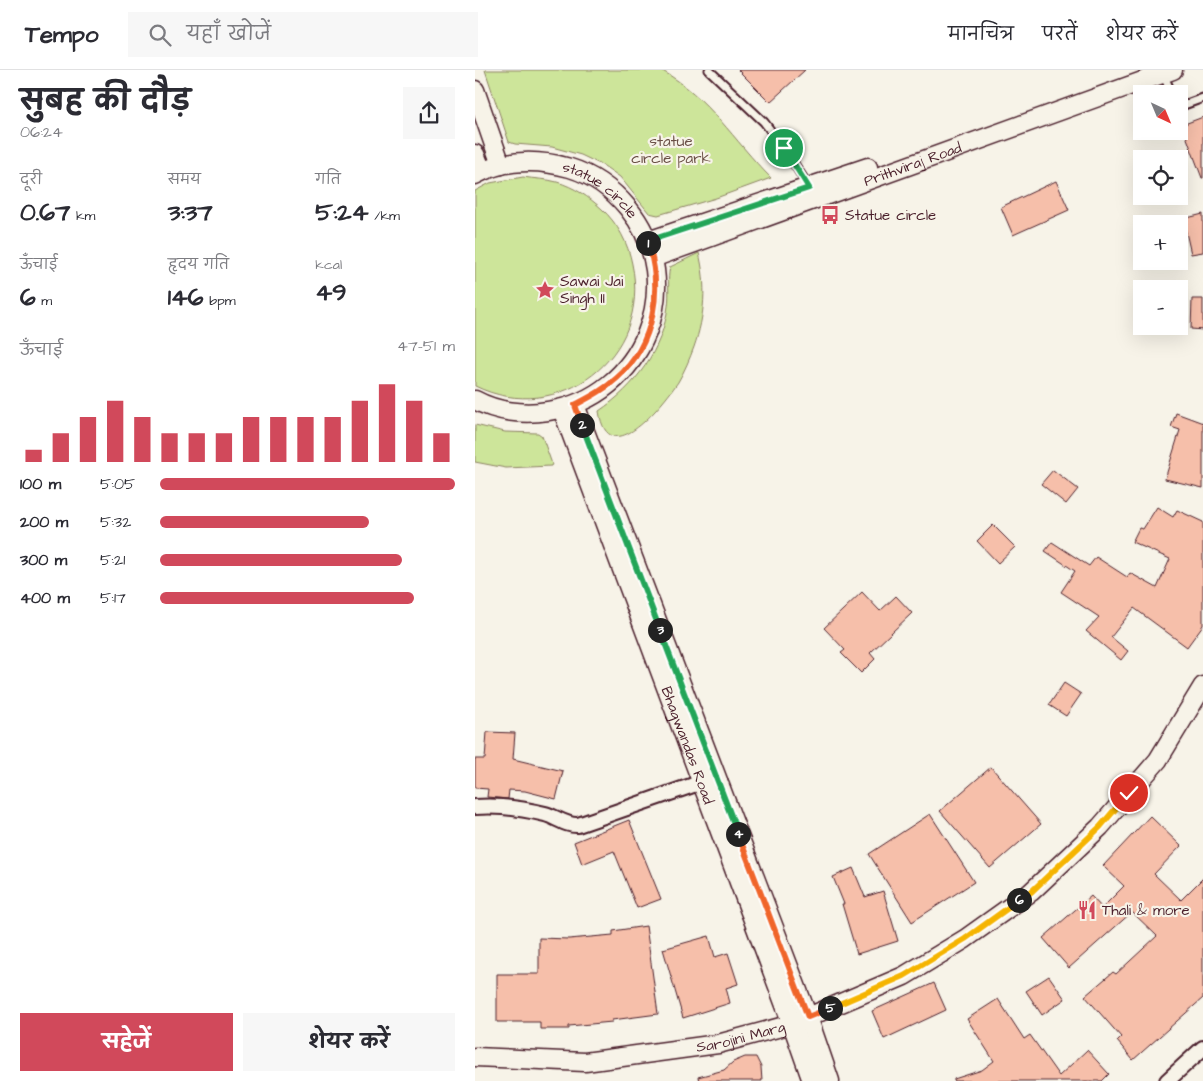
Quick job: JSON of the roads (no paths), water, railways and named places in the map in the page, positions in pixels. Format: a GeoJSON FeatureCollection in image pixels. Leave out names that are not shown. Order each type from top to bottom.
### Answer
{"type":"FeatureCollection","features":[{"type":"Feature","properties":{"kind":"street","name":"Prithviraj Road"},"geometry":{"type":"LineString","coordinates":[[648,241],[809,188],[1144,70]]}},
{"type":"Feature","properties":{"kind":"street","name":"Prithviraj Road"},"geometry":{"type":"LineString","coordinates":[[653,258],[1166,71]]}},
{"type":"Feature","properties":{"kind":"street"},"geometry":{"type":"LineString","coordinates":[[475,90],[501,165]]}},
{"type":"Feature","properties":{"kind":"street"},"geometry":{"type":"LineString","coordinates":[[475,154],[479,173]]}},
{"type":"Feature","properties":{"kind":"street","name":"statue circle"},"geometry":{"type":"LineString","coordinates":[[475,400],[482,404],[508,411],[535,413],[568,407],[598,393],[618,377],[635,357],[647,334],[655,309],[656,284],[653,258],[648,241],[636,218],[620,198],[592,178],[577,170],[552,163],[526,161],[501,165],[479,173]]}},
{"type":"Feature","properties":{"kind":"street","name":"Bhagwandas Road"},"geometry":{"type":"LineString","coordinates":[[568,407],[702,782],[800,1020],[830,1081]]}},
{"type":"Feature","properties":{"kind":"street","name":"Bhagwandas Road"},"geometry":{"type":"LineString","coordinates":[[568,407],[800,1020],[812,1081]]}},
{"type":"Feature","properties":{"kind":"street","name":"Sarojini Marg"},"geometry":{"type":"LineString","coordinates":[[475,1057],[585,1062],[718,1044],[800,1020],[904,976],[965,939],[1031,892],[1100,827],[1158,760],[1203,686]]}},
{"type":"Feature","properties":{"kind":"street"},"geometry":{"type":"LineString","coordinates":[[475,807],[520,808],[547,815],[571,826],[702,782]]}},
{"type":"Feature","properties":{"kind":"street"},"geometry":{"type":"LineString","coordinates":[[1167,1081],[1203,1048]]}},
{"type":"Feature","properties":{"kind":"lane"},"geometry":{"type":"LineString","coordinates":[[709,70],[764,122],[784,148],[809,188]]}},
{"type":"Feature","properties":{"kind":"lane"},"geometry":{"type":"LineString","coordinates":[[1166,71],[1170,85]]}},
{"type":"Feature","properties":{"kind":"lane"},"geometry":{"type":"LineString","coordinates":[[1188,104],[1203,98]]}},
{"type":"Feature","properties":{"kind":"place","name":"Statue circle"},"geometry":{"type":"Point","coordinates":[830,215]}},
{"type":"Feature","properties":{"kind":"place","name":"Sawai Jai Singh II"},"geometry":{"type":"Point","coordinates":[545,290]}},
{"type":"Feature","properties":{"kind":"place","name":"Thali & more"},"geometry":{"type":"Point","coordinates":[1087,910]}},
{"type":"Feature","properties":{"kind":"park label","name":"statue circle park"},"geometry":{"type":"Point","coordinates":[671,150]}}]}
